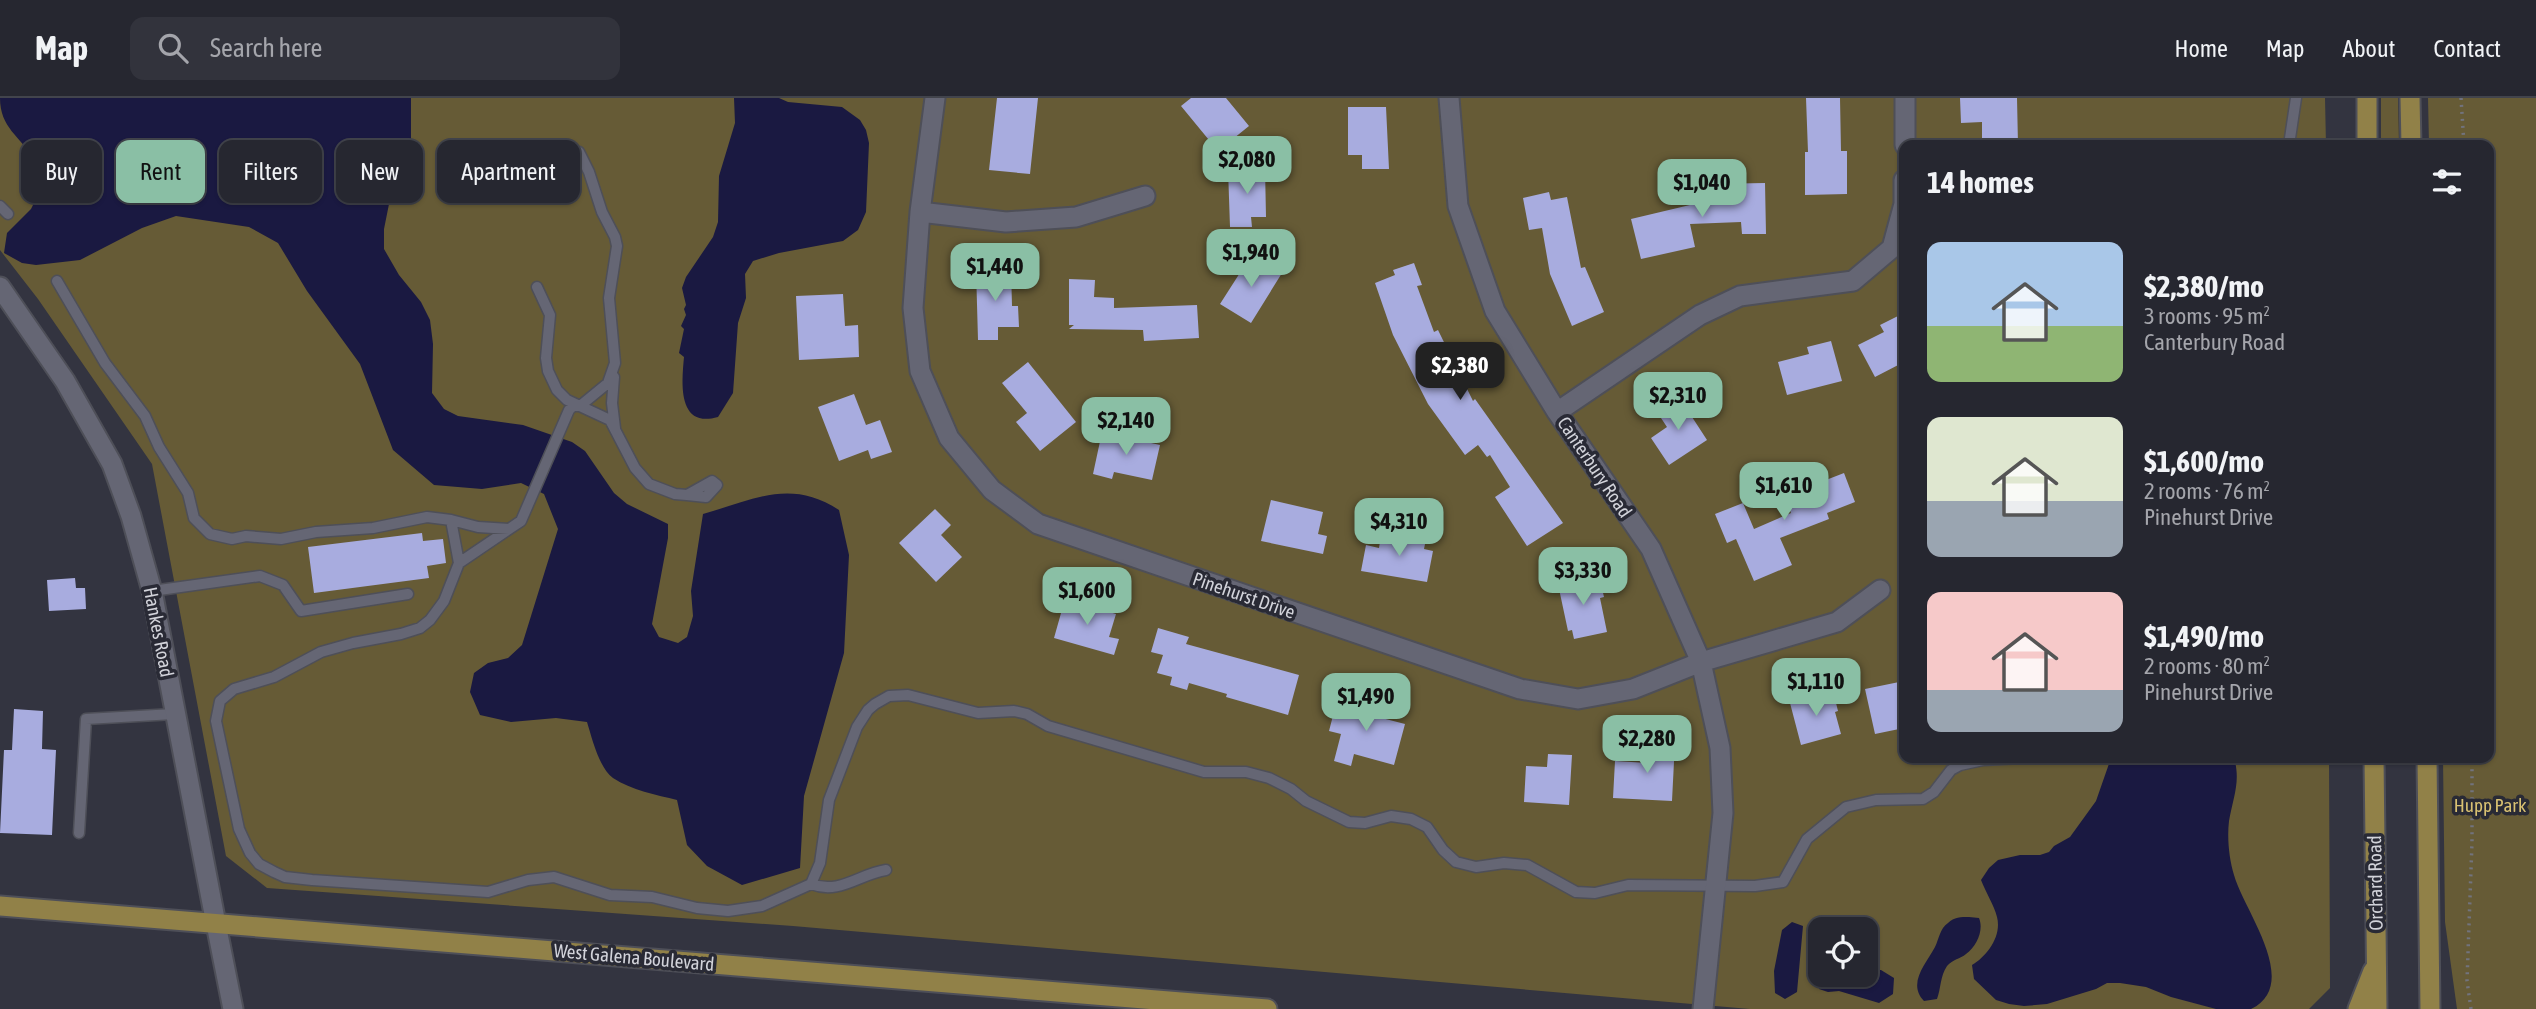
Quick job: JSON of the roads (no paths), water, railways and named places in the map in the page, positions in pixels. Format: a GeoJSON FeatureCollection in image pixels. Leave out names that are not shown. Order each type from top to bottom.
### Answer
{"type":"FeatureCollection","features":[{"type":"Feature","properties":{"kind":"main road"},"geometry":{"type":"LineString","coordinates":[[2367,98],[2367,140]]}},
{"type":"Feature","properties":{"kind":"main road"},"geometry":{"type":"LineString","coordinates":[[2410,98],[2411,140]]}},
{"type":"Feature","properties":{"kind":"main road","name":"Orchard Road"},"geometry":{"type":"LineString","coordinates":[[2374,763],[2377,1009]]}},
{"type":"Feature","properties":{"kind":"main road"},"geometry":{"type":"LineString","coordinates":[[2427,763],[2430,1009]]}},
{"type":"Feature","properties":{"kind":"main road","name":"West Galena Boulevard"},"geometry":{"type":"LineString","coordinates":[[0,906],[1267,1009]]}},
{"type":"Feature","properties":{"kind":"main road"},"geometry":{"type":"LineString","coordinates":[[2358,1009],[2376,964]]}},
{"type":"Feature","properties":{"kind":"main road"},"geometry":{"type":"LineString","coordinates":[[2430,977],[2444,1009]]}},
{"type":"Feature","properties":{"kind":"street","name":"Pinehurst Drive"},"geometry":{"type":"LineString","coordinates":[[935,98],[920,212],[913,308],[920,371],[949,438],[992,490],[1038,524],[1520,689],[1578,699],[1633,689],[1701,662],[1837,622],[1880,590]]}},
{"type":"Feature","properties":{"kind":"street","name":"Canterbury Road"},"geometry":{"type":"LineString","coordinates":[[1449,98],[1458,206],[1494,311],[1557,412],[1651,549],[1701,662],[1720,748],[1723,813],[1703,1009]]}},
{"type":"Feature","properties":{"kind":"street"},"geometry":{"type":"LineString","coordinates":[[1905,98],[1905,140]]}},
{"type":"Feature","properties":{"kind":"street"},"geometry":{"type":"LineString","coordinates":[[920,212],[1006,222],[1076,217],[1145,196]]}},
{"type":"Feature","properties":{"kind":"street"},"geometry":{"type":"LineString","coordinates":[[1557,412],[1700,315],[1741,296],[1853,281],[1892,248],[1899,222]]}},
{"type":"Feature","properties":{"kind":"street","name":"Hankes Road"},"geometry":{"type":"LineString","coordinates":[[0,287],[65,381],[112,464],[131,516],[152,591],[233,1009]]}},
{"type":"Feature","properties":{"kind":"lane"},"geometry":{"type":"LineString","coordinates":[[2290,140],[2296,98]]}},
{"type":"Feature","properties":{"kind":"lane"},"geometry":{"type":"LineString","coordinates":[[580,154],[617,246],[609,298],[615,363],[612,403],[615,428]]}},
{"type":"Feature","properties":{"kind":"lane"},"geometry":{"type":"LineString","coordinates":[[57,281],[105,363],[145,416],[159,447],[188,493],[194,518],[210,534],[232,539],[246,536],[281,538],[316,532],[373,528],[427,517],[478,527],[509,529]]}},
{"type":"Feature","properties":{"kind":"lane"},"geometry":{"type":"LineString","coordinates":[[537,287],[550,315],[546,358],[552,383],[567,400],[610,421],[635,468],[649,484],[675,494],[687,495]]}},
{"type":"Feature","properties":{"kind":"lane"},"geometry":{"type":"LineString","coordinates":[[615,363],[608,383],[580,406],[573,406],[564,419],[521,521],[459,564],[438,610],[420,628],[388,638],[353,643],[321,652],[274,677],[234,689],[220,701],[216,720],[239,829],[250,853],[259,864],[285,877],[488,892],[528,880],[554,877],[610,895],[652,897],[697,908],[728,911],[762,906],[811,884],[820,863],[829,800],[857,727],[875,704],[898,694],[922,697],[978,713],[1027,713],[1048,726],[1204,772],[1256,774],[1281,784],[1306,801],[1349,822],[1365,823],[1391,816],[1411,819],[1427,827],[1456,862],[1476,867],[1504,863],[1527,865],[1576,892],[1595,893],[1628,885],[1762,886],[1783,882],[1807,839],[1846,807],[1876,800],[1923,799],[1934,792],[1951,770],[1969,763]]}},
{"type":"Feature","properties":{"kind":"lane"},"geometry":{"type":"LineString","coordinates":[[451,520],[459,564]]}},
{"type":"Feature","properties":{"kind":"lane"},"geometry":{"type":"LineString","coordinates":[[152,591],[260,576],[283,585],[301,611],[408,594]]}},
{"type":"Feature","properties":{"kind":"lane"},"geometry":{"type":"LineString","coordinates":[[79,833],[86,719],[174,713]]}},
{"type":"Feature","properties":{"kind":"lane"},"geometry":{"type":"LineString","coordinates":[[811,884],[818,887],[842,886],[872,872],[886,870]]}},
{"type":"Feature","properties":{"kind":"park label","name":"Hupp Park"},"geometry":{"type":"Point","coordinates":[2490,805]}}]}
